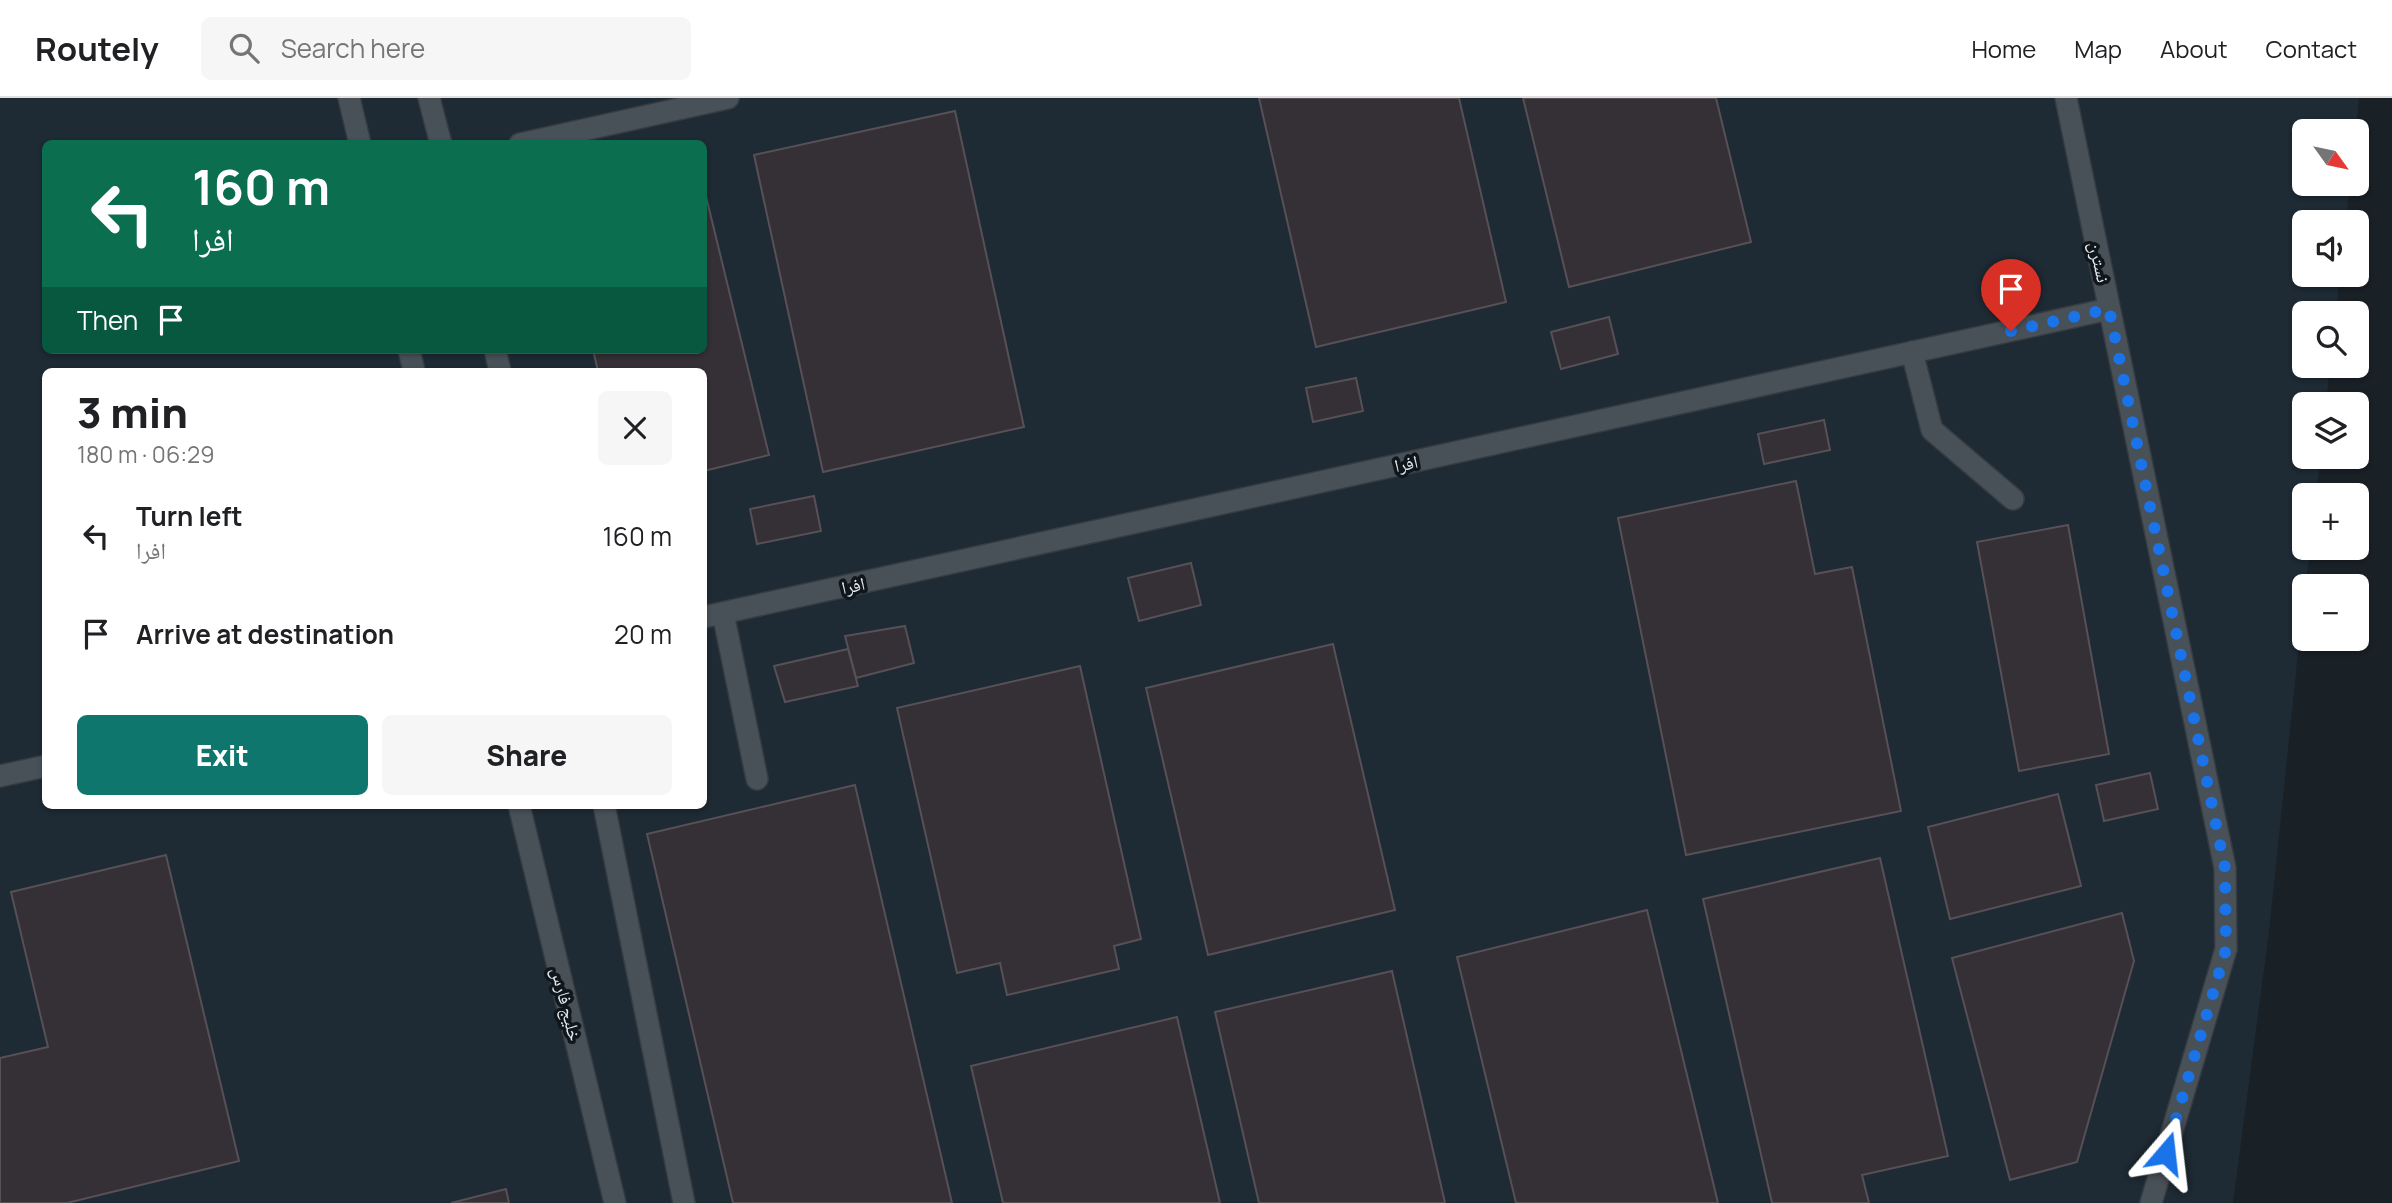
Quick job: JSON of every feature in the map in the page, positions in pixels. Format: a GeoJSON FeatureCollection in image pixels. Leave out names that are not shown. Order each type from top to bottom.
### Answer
{"type":"FeatureCollection","features":[{"type":"Feature","properties":{"kind":"lane"},"geometry":{"type":"LineString","coordinates":[[349,98],[359,140]]}},
{"type":"Feature","properties":{"kind":"lane"},"geometry":{"type":"LineString","coordinates":[[429,98],[440,140]]}},
{"type":"Feature","properties":{"kind":"lane"},"geometry":{"type":"LineString","coordinates":[[538,140],[728,98]]}},
{"type":"Feature","properties":{"kind":"lane","name":"نسترن"},"geometry":{"type":"LineString","coordinates":[[2066,98],[2225,868],[2226,949],[2151,1203]]}},
{"type":"Feature","properties":{"kind":"lane","name":"افرا"},"geometry":{"type":"LineString","coordinates":[[713,615],[2109,309]]}},
{"type":"Feature","properties":{"kind":"lane"},"geometry":{"type":"LineString","coordinates":[[1912,352],[1932,430],[2013,499]]}},
{"type":"Feature","properties":{"kind":"lane"},"geometry":{"type":"LineString","coordinates":[[713,615],[757,779]]}},
{"type":"Feature","properties":{"kind":"lane"},"geometry":{"type":"LineString","coordinates":[[0,776],[42,767]]}},
{"type":"Feature","properties":{"kind":"lane","name":"خلیج فارس"},"geometry":{"type":"LineString","coordinates":[[520,809],[615,1203]]}},
{"type":"Feature","properties":{"kind":"lane"},"geometry":{"type":"LineString","coordinates":[[605,809],[684,1203]]}},
{"type":"Feature","properties":{"kind":"shaded area"},"geometry":{"type":"Polygon","coordinates":[[[0,98],[2359,98],[2357,119],[2292,119],[2292,196],[2349,196],[2347,210],[2292,210],[2292,287],[2339,287],[2337,301],[2292,301],[2292,378],[2329,378],[2327,392],[2292,392],[2292,469],[2319,469],[2318,483],[2292,483],[2292,560],[2309,560],[2307,574],[2292,574],[2292,651],[2298,651],[2269,932],[2233,1203],[0,1203],[0,98]]]}},
{"type":"Feature","properties":{"kind":"building"},"geometry":{"type":"Polygon","coordinates":[[[1259,98],[1459,98],[1506,302],[1316,347],[1259,98]]]}},
{"type":"Feature","properties":{"kind":"building"},"geometry":{"type":"Polygon","coordinates":[[[1523,98],[1716,98],[1751,242],[1569,287],[1523,98]]]}},
{"type":"Feature","properties":{"kind":"building"},"geometry":{"type":"Polygon","coordinates":[[[955,111],[1024,427],[823,472],[754,155],[955,111]]]}},
{"type":"Feature","properties":{"kind":"building"},"geometry":{"type":"Polygon","coordinates":[[[707,200],[769,455],[707,470],[707,368],[597,368],[594,354],[707,354],[707,200]]]}},
{"type":"Feature","properties":{"kind":"building"},"geometry":{"type":"Polygon","coordinates":[[[1609,317],[1618,354],[1561,369],[1551,332],[1609,317]]]}},
{"type":"Feature","properties":{"kind":"building"},"geometry":{"type":"Polygon","coordinates":[[[1356,378],[1363,411],[1313,422],[1306,388],[1356,378]]]}},
{"type":"Feature","properties":{"kind":"building"},"geometry":{"type":"Polygon","coordinates":[[[1824,420],[1830,450],[1764,464],[1758,434],[1824,420]]]}},
{"type":"Feature","properties":{"kind":"building"},"geometry":{"type":"Polygon","coordinates":[[[1796,481],[1815,574],[1852,567],[1901,811],[1686,855],[1618,518],[1796,481]]]}},
{"type":"Feature","properties":{"kind":"building"},"geometry":{"type":"Polygon","coordinates":[[[814,496],[821,531],[757,544],[750,509],[814,496]]]}},
{"type":"Feature","properties":{"kind":"building"},"geometry":{"type":"Polygon","coordinates":[[[2068,525],[2109,754],[2019,771],[1977,542],[2068,525]]]}},
{"type":"Feature","properties":{"kind":"building"},"geometry":{"type":"Polygon","coordinates":[[[1191,563],[1201,605],[1139,621],[1128,578],[1191,563]]]}},
{"type":"Feature","properties":{"kind":"building"},"geometry":{"type":"Polygon","coordinates":[[[905,626],[914,663],[856,678],[845,636],[905,626]]]}},
{"type":"Feature","properties":{"kind":"building"},"geometry":{"type":"Polygon","coordinates":[[[1333,644],[1395,910],[1208,955],[1146,688],[1333,644]]]}},
{"type":"Feature","properties":{"kind":"building"},"geometry":{"type":"Polygon","coordinates":[[[848,649],[858,686],[785,702],[774,666],[848,649]]]}},
{"type":"Feature","properties":{"kind":"building"},"geometry":{"type":"Polygon","coordinates":[[[1080,666],[1141,939],[1114,946],[1119,969],[1007,995],[1000,963],[957,973],[897,708],[1080,666]]]}},
{"type":"Feature","properties":{"kind":"building"},"geometry":{"type":"Polygon","coordinates":[[[2150,773],[2158,809],[2104,821],[2096,785],[2150,773]]]}},
{"type":"Feature","properties":{"kind":"building"},"geometry":{"type":"Polygon","coordinates":[[[855,785],[952,1203],[733,1203],[647,834],[855,785]]]}},
{"type":"Feature","properties":{"kind":"building"},"geometry":{"type":"Polygon","coordinates":[[[2058,794],[2081,886],[1950,919],[1928,827],[2058,794]]]}},
{"type":"Feature","properties":{"kind":"building"},"geometry":{"type":"Polygon","coordinates":[[[166,855],[239,1161],[67,1203],[0,1203],[0,1058],[48,1047],[11,892],[166,855]]]}},
{"type":"Feature","properties":{"kind":"building"},"geometry":{"type":"Polygon","coordinates":[[[1880,858],[1948,1156],[1862,1175],[1869,1203],[1772,1203],[1703,899],[1880,858]]]}},
{"type":"Feature","properties":{"kind":"building"},"geometry":{"type":"Polygon","coordinates":[[[1647,910],[1718,1203],[1516,1203],[1457,957],[1647,910]]]}},
{"type":"Feature","properties":{"kind":"building"},"geometry":{"type":"Polygon","coordinates":[[[2122,913],[2134,961],[2077,1162],[2010,1180],[1952,958],[2122,913]]]}},
{"type":"Feature","properties":{"kind":"building"},"geometry":{"type":"Polygon","coordinates":[[[1392,971],[1445,1203],[1259,1203],[1215,1012],[1392,971]]]}},
{"type":"Feature","properties":{"kind":"building"},"geometry":{"type":"Polygon","coordinates":[[[1177,1017],[1220,1203],[1003,1203],[971,1066],[1177,1017]]]}},
{"type":"Feature","properties":{"kind":"building"},"geometry":{"type":"Polygon","coordinates":[[[506,1189],[509,1203],[451,1203],[506,1189]]]}},
{"type":"Feature","properties":{"kind":"route"},"geometry":{"type":"LineString","coordinates":[[2011,331],[2109,309],[2225,868],[2226,949],[2166,1153]]}}]}
